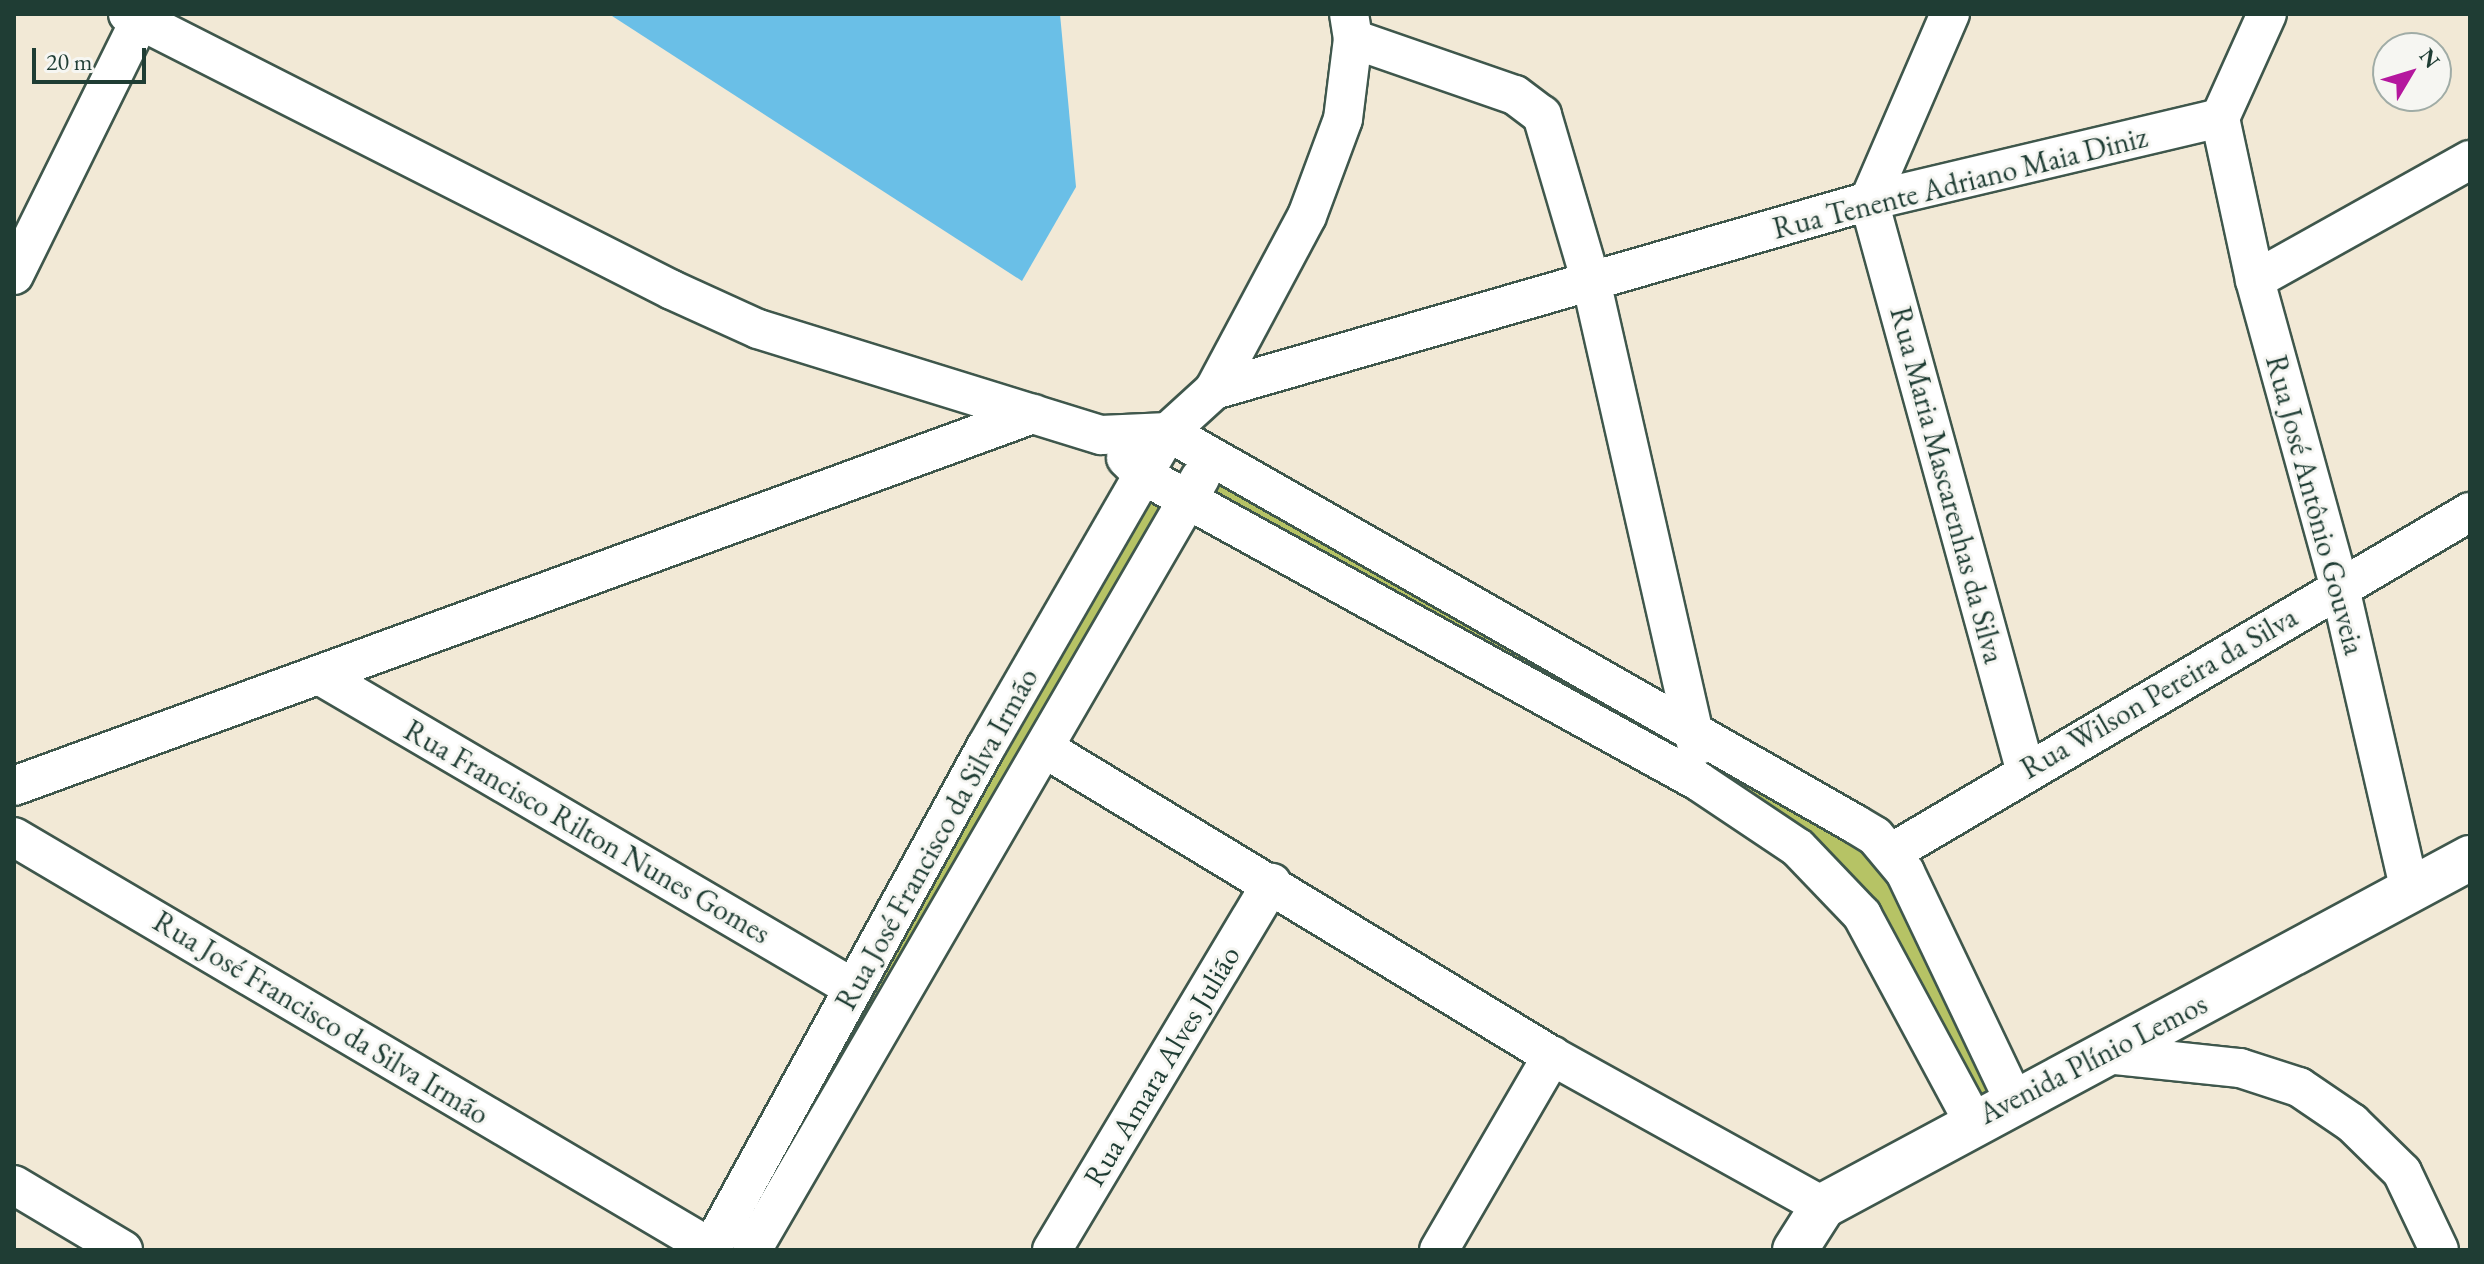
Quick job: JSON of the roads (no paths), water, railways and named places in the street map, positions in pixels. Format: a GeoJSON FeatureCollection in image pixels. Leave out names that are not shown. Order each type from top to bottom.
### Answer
{"type":"FeatureCollection","features":[{"type":"Feature","properties":{"kind":"main road","name":"Avenida Plínio Lemos"},"geometry":{"type":"LineString","coordinates":[[1795,1250],[1823,1206],[1973,1121],[2106,1054],[2470,858]]}},
{"type":"Feature","properties":{"kind":"street"},"geometry":{"type":"LineString","coordinates":[[1869,201],[1950,14]]}},
{"type":"Feature","properties":{"kind":"street"},"geometry":{"type":"LineString","coordinates":[[2220,118],[2267,14]]}},
{"type":"Feature","properties":{"kind":"street"},"geometry":{"type":"LineString","coordinates":[[14,275],[134,17],[672,290],[758,329],[1101,435],[1168,432],[1855,824],[1891,853],[1922,905],[2014,1101]]}},
{"type":"Feature","properties":{"kind":"street"},"geometry":{"type":"LineString","coordinates":[[1211,455],[1214,390],[1307,216],[1343,119],[1351,27],[1515,95],[1542,115],[1592,285],[1697,733],[1698,781]]}},
{"type":"Feature","properties":{"kind":"street","name":"Rua Tenente Adriano Maia Diniz"},"geometry":{"type":"LineString","coordinates":[[1214,390],[1592,285],[1869,201],[2220,118]]}},
{"type":"Feature","properties":{"kind":"street","name":"Rua José Antônio Gouveia"},"geometry":{"type":"LineString","coordinates":[[2220,118],[2255,280],[2340,588],[2410,891]]}},
{"type":"Feature","properties":{"kind":"street"},"geometry":{"type":"LineString","coordinates":[[2255,280],[2470,160]]}},
{"type":"Feature","properties":{"kind":"street","name":"Rua Maria Mascarenhas da Silva"},"geometry":{"type":"LineString","coordinates":[[1869,201],[2025,769]]}},
{"type":"Feature","properties":{"kind":"street","name":"Rua José Francisco da Silva Irmão"},"geometry":{"type":"LineString","coordinates":[[14,837],[712,1249],[853,988],[1168,432],[1214,390]]}},
{"type":"Feature","properties":{"kind":"street"},"geometry":{"type":"LineString","coordinates":[[14,786],[1033,414]]}},
{"type":"Feature","properties":{"kind":"street"},"geometry":{"type":"LineString","coordinates":[[1101,435],[1143,475],[1698,781],[1798,848],[1849,897],[1973,1121]]}},
{"type":"Feature","properties":{"kind":"street","name":"Rua José Francisco da Silva Irmão"},"geometry":{"type":"LineString","coordinates":[[752,1250],[1189,500],[1211,455]]}},
{"type":"Feature","properties":{"kind":"street","name":"Rua Wilson Pereira da Silva"},"geometry":{"type":"LineString","coordinates":[[1891,853],[2025,769],[2470,512]]}},
{"type":"Feature","properties":{"kind":"street","name":"Rua Francisco Rilton Nunes Gomes"},"geometry":{"type":"LineString","coordinates":[[321,676],[853,988]]}},
{"type":"Feature","properties":{"kind":"street"},"geometry":{"type":"LineString","coordinates":[[1044,748],[1272,883],[1552,1056],[1823,1206]]}},
{"type":"Feature","properties":{"kind":"street","name":"Rua Amara Alves Julião"},"geometry":{"type":"LineString","coordinates":[[1052,1250],[1272,883]]}},
{"type":"Feature","properties":{"kind":"street"},"geometry":{"type":"LineString","coordinates":[[2106,1054],[2240,1068],[2299,1087],[2352,1123],[2402,1172],[2439,1250]]}},
{"type":"Feature","properties":{"kind":"street"},"geometry":{"type":"LineString","coordinates":[[1439,1250],[1552,1056]]}},
{"type":"Feature","properties":{"kind":"street"},"geometry":{"type":"LineString","coordinates":[[14,1185],[123,1250]]}},
{"type":"Feature","properties":{"kind":"water"},"geometry":{"type":"Polygon","coordinates":[[[609,14],[1060,14],[1076,187],[1022,281],[609,14]]]}}]}
